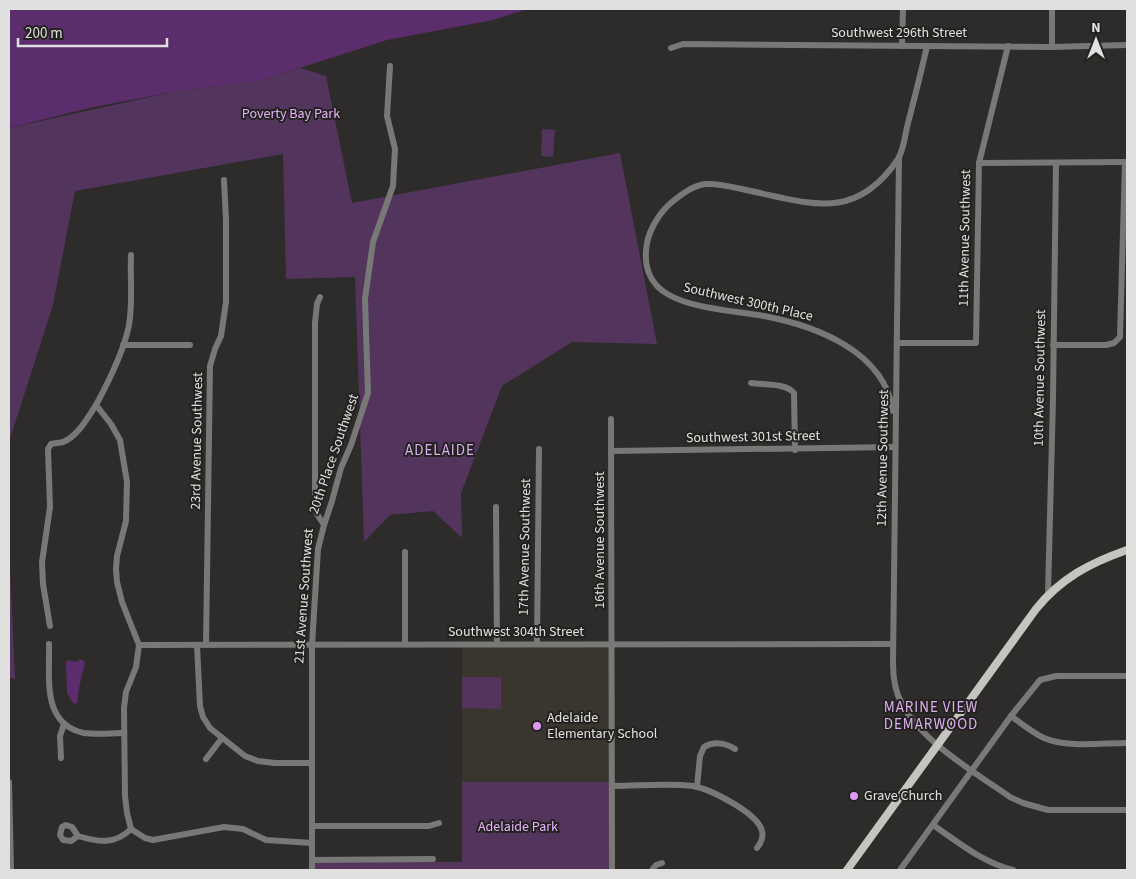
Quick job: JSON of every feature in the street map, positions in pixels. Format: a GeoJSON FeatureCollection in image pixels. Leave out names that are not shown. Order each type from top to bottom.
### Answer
{"type":"FeatureCollection","features":[{"type":"Feature","properties":{"kind":"main road"},"geometry":{"type":"LineString","coordinates":[[847,870],[1048,594],[1066,579],[1085,567],[1127,550]]}},
{"type":"Feature","properties":{"kind":"street"},"geometry":{"type":"LineString","coordinates":[[902,46],[903,9]]}},
{"type":"Feature","properties":{"kind":"street"},"geometry":{"type":"LineString","coordinates":[[1052,9],[1052,47]]}},
{"type":"Feature","properties":{"kind":"street","name":"Southwest 296th Street"},"geometry":{"type":"LineString","coordinates":[[671,48],[683,44],[1127,46]]}},
{"type":"Feature","properties":{"kind":"street"},"geometry":{"type":"LineString","coordinates":[[900,157],[927,46]]}},
{"type":"Feature","properties":{"kind":"street","name":"11th Avenue Southwest"},"geometry":{"type":"LineString","coordinates":[[897,343],[976,343],[978,163],[1008,46]]}},
{"type":"Feature","properties":{"kind":"street","name":"20th Place Southwest"},"geometry":{"type":"LineString","coordinates":[[324,525],[341,468],[351,445],[368,393],[365,300],[373,242],[393,186],[395,149],[387,116],[390,66]]}},
{"type":"Feature","properties":{"kind":"street","name":"Southwest 300th Place"},"geometry":{"type":"LineString","coordinates":[[895,427],[892,408],[884,384],[857,352],[821,332],[798,325],[682,301],[668,295],[659,289],[651,279],[646,261],[648,237],[654,224],[670,204],[686,191],[695,187],[704,184],[718,185],[818,204],[844,203],[866,193],[877,185],[900,157]]}},
{"type":"Feature","properties":{"kind":"street","name":"12th Avenue Southwest"},"geometry":{"type":"LineString","coordinates":[[900,157],[893,644],[893,675],[897,691],[902,705],[937,745],[1010,797],[1048,810],[1127,810]]}},
{"type":"Feature","properties":{"kind":"street"},"geometry":{"type":"LineString","coordinates":[[978,163],[1126,162],[1121,332],[1114,343],[1106,345],[1053,345]]}},
{"type":"Feature","properties":{"kind":"street","name":"10th Avenue Southwest"},"geometry":{"type":"LineString","coordinates":[[1048,594],[1056,163]]}},
{"type":"Feature","properties":{"kind":"street","name":"23rd Avenue Southwest"},"geometry":{"type":"LineString","coordinates":[[206,645],[210,366],[221,336],[226,302],[224,180]]}},
{"type":"Feature","properties":{"kind":"street"},"geometry":{"type":"LineString","coordinates":[[50,626],[43,584],[42,562],[50,507],[49,447],[52,443],[62,442],[71,436],[96,405],[123,345],[130,318],[130,255]]}},
{"type":"Feature","properties":{"kind":"street","name":"21st Avenue Southwest"},"geometry":{"type":"LineString","coordinates":[[312,870],[312,644],[318,549],[324,525],[316,512],[315,489],[315,317],[316,304],[320,297]]}},
{"type":"Feature","properties":{"kind":"street"},"geometry":{"type":"LineString","coordinates":[[123,345],[190,345]]}},
{"type":"Feature","properties":{"kind":"street"},"geometry":{"type":"LineString","coordinates":[[751,383],[785,388],[794,393],[795,450]]}},
{"type":"Feature","properties":{"kind":"street"},"geometry":{"type":"LineString","coordinates":[[96,405],[115,430],[120,440],[127,482],[127,513],[117,556],[116,574],[122,602],[139,645],[136,667],[125,696],[125,796],[126,814],[131,829],[145,838],[153,840],[211,828],[237,827],[266,840],[312,843]]}},
{"type":"Feature","properties":{"kind":"street","name":"16th Avenue Southwest"},"geometry":{"type":"LineString","coordinates":[[611,419],[612,870]]}},
{"type":"Feature","properties":{"kind":"street","name":"Southwest 301st Street"},"geometry":{"type":"LineString","coordinates":[[612,451],[795,450],[895,447]]}},
{"type":"Feature","properties":{"kind":"street","name":"17th Avenue Southwest"},"geometry":{"type":"LineString","coordinates":[[537,644],[539,449]]}},
{"type":"Feature","properties":{"kind":"street"},"geometry":{"type":"LineString","coordinates":[[496,507],[497,644]]}},
{"type":"Feature","properties":{"kind":"street"},"geometry":{"type":"LineString","coordinates":[[405,552],[406,644]]}},
{"type":"Feature","properties":{"kind":"street"},"geometry":{"type":"LineString","coordinates":[[50,644],[50,701],[64,724],[86,733],[124,733]]}},
{"type":"Feature","properties":{"kind":"street","name":"Southwest 304th Street"},"geometry":{"type":"LineString","coordinates":[[139,645],[893,644]]}},
{"type":"Feature","properties":{"kind":"street"},"geometry":{"type":"LineString","coordinates":[[197,645],[201,711],[207,724],[245,756],[258,762],[275,764],[312,763]]}},
{"type":"Feature","properties":{"kind":"street"},"geometry":{"type":"LineString","coordinates":[[900,870],[1036,684],[1045,677],[1127,676]]}},
{"type":"Feature","properties":{"kind":"street"},"geometry":{"type":"LineString","coordinates":[[1011,716],[1043,738],[1053,742],[1127,743]]}},
{"type":"Feature","properties":{"kind":"street"},"geometry":{"type":"LineString","coordinates":[[61,758],[60,736],[64,724]]}},
{"type":"Feature","properties":{"kind":"street"},"geometry":{"type":"LineString","coordinates":[[206,759],[222,738]]}},
{"type":"Feature","properties":{"kind":"street"},"geometry":{"type":"LineString","coordinates":[[697,787],[702,750],[706,746],[715,744],[728,745],[735,749]]}},
{"type":"Feature","properties":{"kind":"street"},"geometry":{"type":"LineString","coordinates":[[9,782],[11,870]]}},
{"type":"Feature","properties":{"kind":"street"},"geometry":{"type":"LineString","coordinates":[[612,786],[684,786],[697,787],[716,794],[755,820],[763,834],[762,843],[757,848]]}},
{"type":"Feature","properties":{"kind":"street"},"geometry":{"type":"LineString","coordinates":[[312,826],[428,826],[439,823]]}},
{"type":"Feature","properties":{"kind":"street"},"geometry":{"type":"LineString","coordinates":[[933,825],[974,852],[992,862],[1014,870]]}},
{"type":"Feature","properties":{"kind":"street"},"geometry":{"type":"LineString","coordinates":[[78,836],[95,840],[110,840],[124,836],[131,829]]}},
{"type":"Feature","properties":{"kind":"street"},"geometry":{"type":"LineString","coordinates":[[312,860],[433,859]]}},
{"type":"Feature","properties":{"kind":"street"},"geometry":{"type":"LineString","coordinates":[[652,870],[654,866],[662,863]]}},
{"type":"Feature","properties":{"kind":"shaded area"},"geometry":{"type":"Polygon","coordinates":[[[9,9],[527,9],[493,20],[387,40],[259,81],[173,92],[89,108],[9,128],[9,9]]]}},
{"type":"Feature","properties":{"kind":"shaded area","name":"Adelaide Elementary School"},"geometry":{"type":"Polygon","coordinates":[[[462,644],[612,644],[612,782],[462,782],[462,644]]]}},
{"type":"Feature","properties":{"kind":"shaded area"},"geometry":{"type":"Polygon","coordinates":[[[80,659],[85,662],[77,704],[73,703],[67,693],[66,662],[68,660],[76,662],[80,659]]]}},
{"type":"Feature","properties":{"kind":"green space","name":"Poverty Bay Park"},"geometry":{"type":"Polygon","coordinates":[[[300,68],[326,76],[352,203],[620,153],[657,344],[572,342],[502,386],[461,493],[462,538],[433,511],[390,515],[364,542],[355,277],[286,279],[283,154],[75,191],[53,305],[9,442],[9,128],[173,92],[259,81],[300,68]]]}},
{"type":"Feature","properties":{"kind":"green space"},"geometry":{"type":"Polygon","coordinates":[[[542,129],[555,130],[553,157],[541,155],[542,129]]]}},
{"type":"Feature","properties":{"kind":"green space"},"geometry":{"type":"Polygon","coordinates":[[[9,542],[15,679],[9,677],[9,542]]]}},
{"type":"Feature","properties":{"kind":"green space"},"geometry":{"type":"Polygon","coordinates":[[[462,677],[501,677],[501,709],[462,708],[462,677]]]}},
{"type":"Feature","properties":{"kind":"green space","name":"Adelaide Park"},"geometry":{"type":"Polygon","coordinates":[[[462,782],[612,782],[612,870],[312,870],[312,862],[462,862],[462,782]]]}},
{"type":"Feature","properties":{"kind":"place","name":"Adelaide Elementary School"},"geometry":{"type":"Point","coordinates":[537,726]}},
{"type":"Feature","properties":{"kind":"place","name":"Grave Church"},"geometry":{"type":"Point","coordinates":[854,796]}},
{"type":"Feature","properties":{"kind":"district","name":"ADELAIDE"},"geometry":{"type":"Point","coordinates":[440,450]}},
{"type":"Feature","properties":{"kind":"district","name":"MARINE VIEW DEMARWOOD"},"geometry":{"type":"Point","coordinates":[931,716]}}]}
